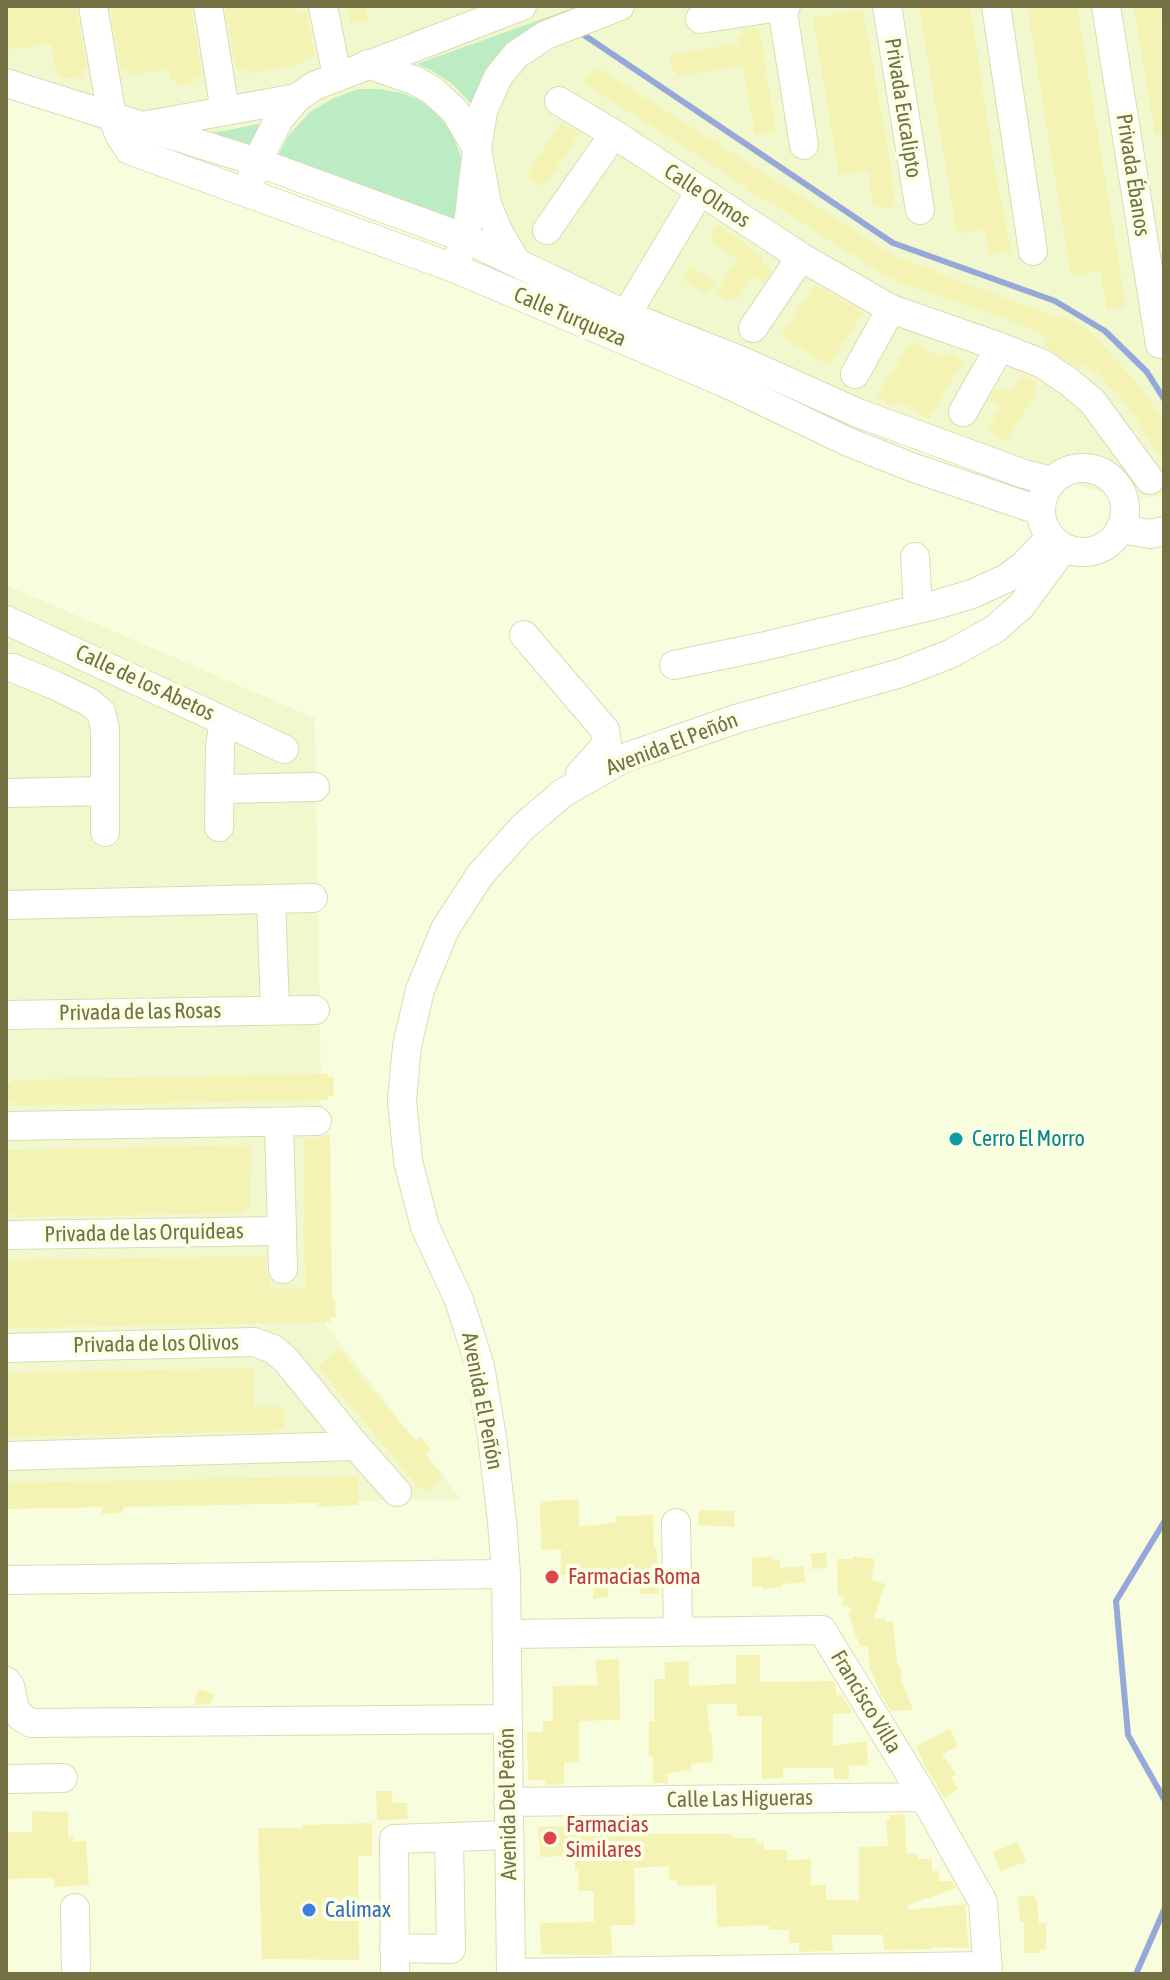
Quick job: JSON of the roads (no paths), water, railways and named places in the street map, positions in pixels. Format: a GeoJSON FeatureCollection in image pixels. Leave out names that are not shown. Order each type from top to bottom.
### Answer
{"type":"FeatureCollection","features":[{"type":"Feature","properties":{"kind":"street"},"geometry":{"type":"LineString","coordinates":[[93,6],[112,117]]}},
{"type":"Feature","properties":{"kind":"street"},"geometry":{"type":"LineString","coordinates":[[208,6],[225,111]]}},
{"type":"Feature","properties":{"kind":"street"},"geometry":{"type":"LineString","coordinates":[[323,6],[337,76]]}},
{"type":"Feature","properties":{"kind":"street"},"geometry":{"type":"LineString","coordinates":[[247,191],[257,162],[279,119],[297,98],[314,86],[368,64],[471,14],[522,6]]}},
{"type":"Feature","properties":{"kind":"street"},"geometry":{"type":"LineString","coordinates":[[454,268],[465,238],[483,111],[498,77],[516,55],[546,35],[620,6]]}},
{"type":"Feature","properties":{"kind":"street"},"geometry":{"type":"LineString","coordinates":[[700,19],[784,6],[804,145]]}},
{"type":"Feature","properties":{"kind":"street","name":"Privada Eucalipto"},"geometry":{"type":"LineString","coordinates":[[887,6],[920,210]]}},
{"type":"Feature","properties":{"kind":"street"},"geometry":{"type":"LineString","coordinates":[[996,6],[1033,251]]}},
{"type":"Feature","properties":{"kind":"street","name":"Privada Ébanos"},"geometry":{"type":"LineString","coordinates":[[1106,6],[1160,344]]}},
{"type":"Feature","properties":{"kind":"street"},"geometry":{"type":"LineString","coordinates":[[368,64],[405,76],[432,90],[455,111],[477,149],[487,204],[515,260]]}},
{"type":"Feature","properties":{"kind":"street","name":"Calle Turqueza"},"geometry":{"type":"LineString","coordinates":[[6,83],[257,162],[465,238],[626,315],[742,361],[858,413],[1024,474],[1053,481]]}},
{"type":"Feature","properties":{"kind":"street"},"geometry":{"type":"LineString","coordinates":[[142,126],[297,98]]}},
{"type":"Feature","properties":{"kind":"street","name":"Calle Olmos"},"geometry":{"type":"LineString","coordinates":[[559,101],[801,257],[891,309],[1043,364],[1092,401],[1150,480]]}},
{"type":"Feature","properties":{"kind":"street","name":"Calle Turqueza"},"geometry":{"type":"LineString","coordinates":[[112,117],[129,150],[454,268],[723,382],[846,441],[914,468],[1050,530]]}},
{"type":"Feature","properties":{"kind":"street"},"geometry":{"type":"LineString","coordinates":[[547,230],[614,134]]}},
{"type":"Feature","properties":{"kind":"street"},"geometry":{"type":"LineString","coordinates":[[626,315],[700,191]]}},
{"type":"Feature","properties":{"kind":"street"},"geometry":{"type":"LineString","coordinates":[[753,328],[801,257]]}},
{"type":"Feature","properties":{"kind":"street"},"geometry":{"type":"LineString","coordinates":[[855,374],[891,309]]}},
{"type":"Feature","properties":{"kind":"street"},"geometry":{"type":"LineString","coordinates":[[963,412],[1000,347]]}},
{"type":"Feature","properties":{"kind":"street"},"geometry":{"type":"LineString","coordinates":[[1076,469],[1095,470],[1107,476],[1120,491],[1124,503],[1124,516],[1113,539],[1096,550],[1077,551],[1050,530],[1043,498],[1053,481],[1076,469]]}},
{"type":"Feature","properties":{"kind":"street"},"geometry":{"type":"LineString","coordinates":[[1120,529],[1150,534],[1164,531]]}},
{"type":"Feature","properties":{"kind":"street"},"geometry":{"type":"LineString","coordinates":[[674,665],[761,647],[957,597],[996,572],[1050,530]]}},
{"type":"Feature","properties":{"kind":"street","name":"Avenida El Peñón"},"geometry":{"type":"LineString","coordinates":[[507,1634],[506,1574],[492,1437],[480,1366],[459,1300],[425,1227],[408,1161],[402,1100],[407,1046],[420,990],[445,929],[480,875],[523,827],[563,793],[624,758],[736,719],[901,673],[950,654],[995,629],[1021,606],[1050,530]]}},
{"type":"Feature","properties":{"kind":"street"},"geometry":{"type":"LineString","coordinates":[[915,557],[918,609]]}},
{"type":"Feature","properties":{"kind":"street","name":"Calle de los Abetos"},"geometry":{"type":"LineString","coordinates":[[6,620],[284,749]]}},
{"type":"Feature","properties":{"kind":"street"},"geometry":{"type":"LineString","coordinates":[[524,635],[605,730],[607,744],[563,793]]}},
{"type":"Feature","properties":{"kind":"street"},"geometry":{"type":"LineString","coordinates":[[54,685],[74,650]]}},
{"type":"Feature","properties":{"kind":"street"},"geometry":{"type":"LineString","coordinates":[[6,668],[54,685],[89,702],[101,712],[105,729],[105,832]]}},
{"type":"Feature","properties":{"kind":"street"},"geometry":{"type":"LineString","coordinates":[[219,827],[220,746],[224,721]]}},
{"type":"Feature","properties":{"kind":"street"},"geometry":{"type":"LineString","coordinates":[[220,789],[315,787]]}},
{"type":"Feature","properties":{"kind":"street"},"geometry":{"type":"LineString","coordinates":[[6,793],[105,791]]}},
{"type":"Feature","properties":{"kind":"street"},"geometry":{"type":"LineString","coordinates":[[6,905],[313,898]]}},
{"type":"Feature","properties":{"kind":"street"},"geometry":{"type":"LineString","coordinates":[[271,899],[275,1010]]}},
{"type":"Feature","properties":{"kind":"street","name":"Privada de las Rosas"},"geometry":{"type":"LineString","coordinates":[[6,1015],[315,1010]]}},
{"type":"Feature","properties":{"kind":"street"},"geometry":{"type":"LineString","coordinates":[[6,1126],[317,1121]]}},
{"type":"Feature","properties":{"kind":"street"},"geometry":{"type":"LineString","coordinates":[[279,1122],[283,1269]]}},
{"type":"Feature","properties":{"kind":"street","name":"Privada de las Orquídeas"},"geometry":{"type":"LineString","coordinates":[[6,1235],[282,1231]]}},
{"type":"Feature","properties":{"kind":"street","name":"Privada de los Olivos"},"geometry":{"type":"LineString","coordinates":[[6,1348],[254,1342],[273,1349],[286,1360],[397,1492]]}},
{"type":"Feature","properties":{"kind":"street"},"geometry":{"type":"LineString","coordinates":[[6,1456],[356,1446]]}},
{"type":"Feature","properties":{"kind":"street"},"geometry":{"type":"LineString","coordinates":[[676,1523],[678,1630]]}},
{"type":"Feature","properties":{"kind":"street"},"geometry":{"type":"LineString","coordinates":[[6,1580],[506,1574]]}},
{"type":"Feature","properties":{"kind":"street","name":"Francisco Villa"},"geometry":{"type":"LineString","coordinates":[[507,1634],[822,1630],[924,1797],[983,1902],[988,1970]]}},
{"type":"Feature","properties":{"kind":"street","name":"Avenida Del Peñón"},"geometry":{"type":"LineString","coordinates":[[507,1634],[511,1974]]}},
{"type":"Feature","properties":{"kind":"street"},"geometry":{"type":"LineString","coordinates":[[6,1681],[15,1709],[31,1723],[507,1719]]}},
{"type":"Feature","properties":{"kind":"street"},"geometry":{"type":"LineString","coordinates":[[6,1779],[63,1778]]}},
{"type":"Feature","properties":{"kind":"street","name":"Calle Las Higueras"},"geometry":{"type":"LineString","coordinates":[[508,1802],[924,1797]]}},
{"type":"Feature","properties":{"kind":"street"},"geometry":{"type":"LineString","coordinates":[[449,1838],[451,1949],[395,1961],[394,1839],[509,1835]]}},
{"type":"Feature","properties":{"kind":"street"},"geometry":{"type":"LineString","coordinates":[[75,1908],[76,1974]]}},
{"type":"Feature","properties":{"kind":"street"},"geometry":{"type":"LineString","coordinates":[[511,1974],[988,1970]]}},
{"type":"Feature","properties":{"kind":"waterway"},"geometry":{"type":"LineString","coordinates":[[578,31],[893,243],[1055,301],[1105,331],[1147,372],[1164,399]]}},
{"type":"Feature","properties":{"kind":"waterway"},"geometry":{"type":"LineString","coordinates":[[1164,1522],[1116,1601],[1128,1735],[1164,1799]]}},
{"type":"Feature","properties":{"kind":"waterway"},"geometry":{"type":"LineString","coordinates":[[1136,1974],[1164,1910]]}},
{"type":"Feature","properties":{"kind":"place","name":"Cerro El Morro"},"geometry":{"type":"Point","coordinates":[956,1139]}},
{"type":"Feature","properties":{"kind":"place","name":"Farmacias Roma"},"geometry":{"type":"Point","coordinates":[552,1577]}},
{"type":"Feature","properties":{"kind":"place","name":"Farmacias Similares"},"geometry":{"type":"Point","coordinates":[550,1838]}},
{"type":"Feature","properties":{"kind":"place","name":"Calimax"},"geometry":{"type":"Point","coordinates":[309,1910]}}]}
